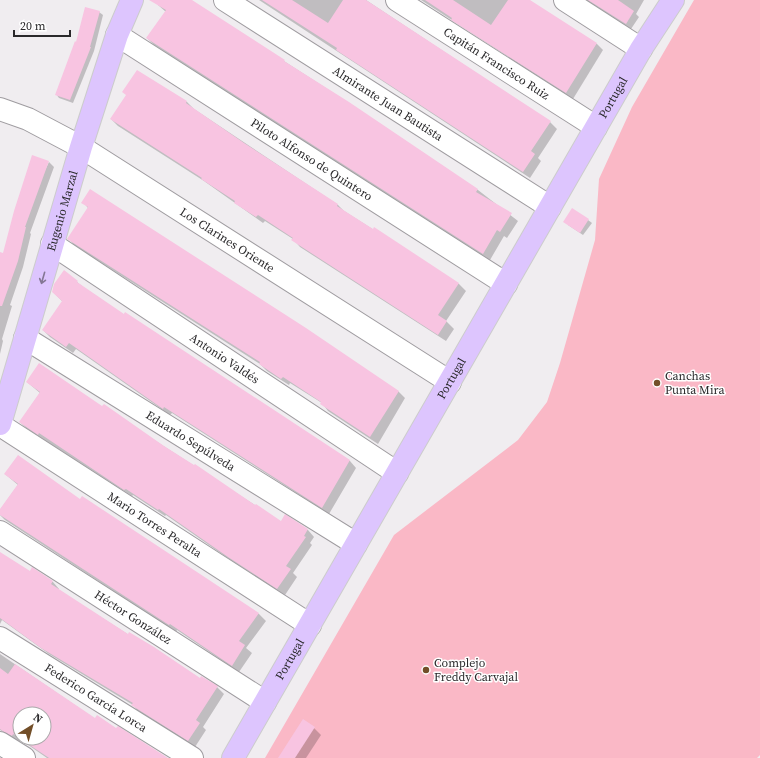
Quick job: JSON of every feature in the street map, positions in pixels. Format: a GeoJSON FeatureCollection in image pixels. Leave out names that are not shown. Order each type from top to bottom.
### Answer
{"type":"FeatureCollection","features":[{"type":"Feature","properties":{"kind":"main road","name":"Eugenio Marzal"},"geometry":{"type":"LineString","coordinates":[[0,424],[81,146],[117,35],[132,0]]}},
{"type":"Feature","properties":{"kind":"main road","name":"Portugal"},"geometry":{"type":"LineString","coordinates":[[234,758],[596,127],[673,0]]}},
{"type":"Feature","properties":{"kind":"street","name":"Almirante Juan Bautista"},"geometry":{"type":"LineString","coordinates":[[225,0],[550,207]]}},
{"type":"Feature","properties":{"kind":"street","name":"Capitán Francisco Ruiz"},"geometry":{"type":"LineString","coordinates":[[397,0],[596,127]]}},
{"type":"Feature","properties":{"kind":"street"},"geometry":{"type":"LineString","coordinates":[[565,0],[642,49]]}},
{"type":"Feature","properties":{"kind":"street","name":"Piloto Alfonso de Quintero"},"geometry":{"type":"LineString","coordinates":[[117,35],[506,284]]}},
{"type":"Feature","properties":{"kind":"street","name":"Los Clarines Oriente"},"geometry":{"type":"LineString","coordinates":[[0,109],[35,122],[81,146],[450,382]]}},
{"type":"Feature","properties":{"kind":"street","name":"Antonio Valdés"},"geometry":{"type":"LineString","coordinates":[[52,244],[397,473]]}},
{"type":"Feature","properties":{"kind":"street","name":"Eduardo Sepúlveda"},"geometry":{"type":"LineString","coordinates":[[25,338],[356,544]]}},
{"type":"Feature","properties":{"kind":"street","name":"Mario Torres Peralta"},"geometry":{"type":"LineString","coordinates":[[0,424],[310,624]]}},
{"type":"Feature","properties":{"kind":"street","name":"Héctor González"},"geometry":{"type":"LineString","coordinates":[[0,532],[265,702]]}},
{"type":"Feature","properties":{"kind":"street","name":"Federico García Lorca"},"geometry":{"type":"LineString","coordinates":[[0,638],[192,758]]}},
{"type":"Feature","properties":{"kind":"street"},"geometry":{"type":"LineString","coordinates":[[0,742],[24,758]]}},
{"type":"Feature","properties":{"kind":"shaded area","name":"Canchas Punta Mira"},"geometry":{"type":"Polygon","coordinates":[[[694,0],[760,0],[760,755],[757,758],[265,758],[394,535],[518,440],[547,402],[560,363],[595,240],[599,179],[632,107],[694,0]]]}},
{"type":"Feature","properties":{"kind":"building"},"geometry":{"type":"Polygon","coordinates":[[[149,0],[192,0],[349,102],[478,189],[476,192],[512,213],[500,232],[497,230],[483,254],[146,38],[166,10],[149,0]]]}},
{"type":"Feature","properties":{"kind":"building"},"geometry":{"type":"Polygon","coordinates":[[[262,0],[292,0],[328,23],[343,0],[366,0],[551,121],[531,151],[535,154],[523,172],[262,0]]]}},
{"type":"Feature","properties":{"kind":"building"},"geometry":{"type":"Polygon","coordinates":[[[425,0],[453,0],[491,25],[508,0],[530,0],[597,43],[566,93],[451,20],[452,18],[425,0]]]}},
{"type":"Feature","properties":{"kind":"building"},"geometry":{"type":"Polygon","coordinates":[[[588,0],[618,0],[634,11],[626,24],[588,0]]]}},
{"type":"Feature","properties":{"kind":"building"},"geometry":{"type":"Polygon","coordinates":[[[85,7],[100,11],[91,47],[70,100],[55,95],[75,41],[76,42],[85,7]]]}},
{"type":"Feature","properties":{"kind":"building"},"geometry":{"type":"Polygon","coordinates":[[[137,70],[187,101],[186,103],[244,143],[338,204],[337,206],[373,229],[374,227],[459,283],[438,315],[447,321],[438,335],[291,240],[293,238],[258,215],[256,217],[234,203],[235,201],[201,179],[202,178],[110,119],[126,95],[122,92],[137,70]]]}},
{"type":"Feature","properties":{"kind":"building"},"geometry":{"type":"Polygon","coordinates":[[[32,155],[49,161],[25,227],[18,261],[2,306],[0,306],[0,252],[3,253],[14,211],[32,155]]]}},
{"type":"Feature","properties":{"kind":"building"},"geometry":{"type":"Polygon","coordinates":[[[90,189],[306,328],[399,391],[370,437],[320,404],[321,402],[283,377],[281,379],[259,364],[260,362],[67,239],[88,207],[81,203],[90,189]]]}},
{"type":"Feature","properties":{"kind":"building"},"geometry":{"type":"Polygon","coordinates":[[[572,208],[589,219],[580,233],[563,222],[572,208]]]}},
{"type":"Feature","properties":{"kind":"building"},"geometry":{"type":"Polygon","coordinates":[[[64,270],[78,281],[77,282],[124,314],[125,312],[350,460],[322,508],[164,407],[163,409],[69,343],[66,347],[42,330],[62,301],[52,292],[54,284],[64,270]]]}},
{"type":"Feature","properties":{"kind":"building"},"geometry":{"type":"Polygon","coordinates":[[[39,363],[102,406],[104,404],[164,446],[194,465],[195,464],[255,505],[256,504],[281,521],[285,514],[308,529],[304,536],[306,537],[286,566],[291,569],[277,589],[159,509],[158,510],[126,489],[124,490],[39,433],[38,435],[19,422],[40,392],[26,382],[39,363]]]}},
{"type":"Feature","properties":{"kind":"building"},"geometry":{"type":"Polygon","coordinates":[[[18,455],[80,499],[82,496],[259,613],[239,641],[245,645],[232,666],[170,624],[169,625],[0,515],[0,509],[18,484],[4,474],[18,455]]]}},
{"type":"Feature","properties":{"kind":"building"},"geometry":{"type":"Polygon","coordinates":[[[0,552],[30,571],[32,567],[53,581],[51,584],[128,634],[129,632],[200,678],[201,676],[218,686],[196,720],[200,723],[188,741],[131,705],[133,703],[41,648],[0,618],[0,552]]]}},
{"type":"Feature","properties":{"kind":"building"},"geometry":{"type":"Polygon","coordinates":[[[15,664],[95,718],[97,715],[116,728],[118,726],[168,758],[49,758],[31,746],[52,746],[52,706],[12,706],[12,736],[0,729],[0,668],[8,674],[15,664]]]}},
{"type":"Feature","properties":{"kind":"building"},"geometry":{"type":"Polygon","coordinates":[[[303,719],[315,727],[295,758],[278,758],[303,719]]]}},
{"type":"Feature","properties":{"kind":"place","name":"Canchas Punta Mira"},"geometry":{"type":"Point","coordinates":[657,383]}},
{"type":"Feature","properties":{"kind":"place","name":"Complejo Freddy Carvajal"},"geometry":{"type":"Point","coordinates":[426,670]}}]}
